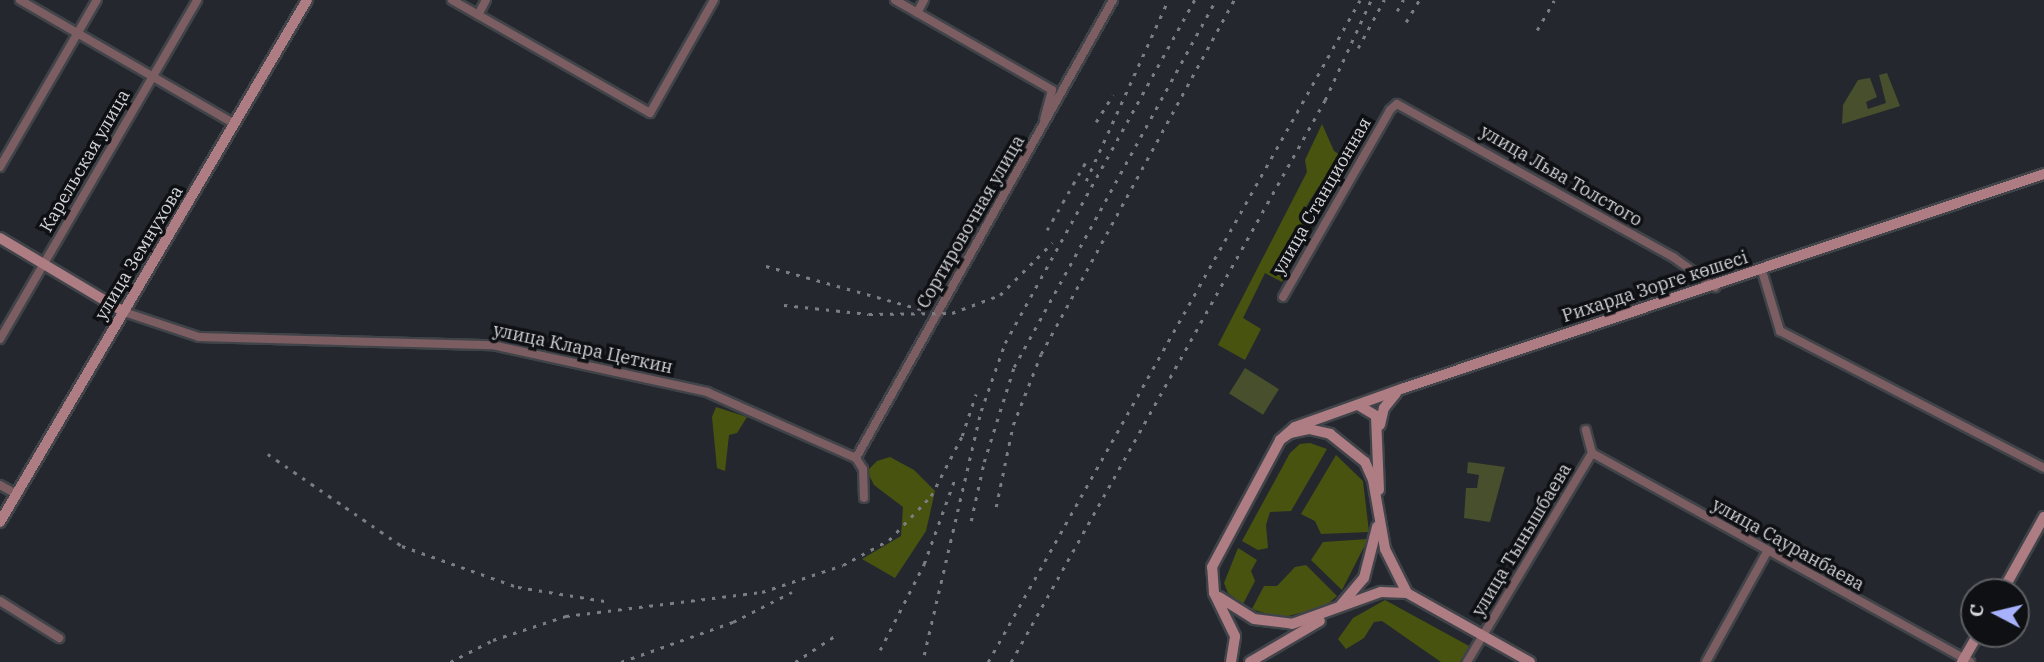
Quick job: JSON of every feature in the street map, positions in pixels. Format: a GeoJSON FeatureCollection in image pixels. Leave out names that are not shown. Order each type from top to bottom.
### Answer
{"type":"FeatureCollection","features":[{"type":"Feature","properties":{"kind":"main road","name":"улица Земнухова"},"geometry":{"type":"LineString","coordinates":[[0,522],[307,0]]}},
{"type":"Feature","properties":{"kind":"main road","name":"Рихарда Зорге көшесі"},"geometry":{"type":"LineString","coordinates":[[1280,440],[1295,427],[1404,388],[1715,287],[2044,174]]}},
{"type":"Feature","properties":{"kind":"main road"},"geometry":{"type":"LineString","coordinates":[[0,238],[124,312]]}},
{"type":"Feature","properties":{"kind":"main road"},"geometry":{"type":"LineString","coordinates":[[1378,439],[1384,408],[1404,388]]}},
{"type":"Feature","properties":{"kind":"main road"},"geometry":{"type":"LineString","coordinates":[[1250,662],[1333,612],[1353,595],[1364,578],[1378,519],[1378,439],[1373,411],[1356,405]]}},
{"type":"Feature","properties":{"kind":"main road"},"geometry":{"type":"LineString","coordinates":[[1231,662],[1236,636],[1214,593],[1211,578],[1215,557],[1280,440],[1309,429],[1348,445],[1370,470],[1378,519],[1390,566],[1407,593]]}},
{"type":"Feature","properties":{"kind":"main road"},"geometry":{"type":"LineString","coordinates":[[2010,578],[2044,517]]}},
{"type":"Feature","properties":{"kind":"main road"},"geometry":{"type":"LineString","coordinates":[[1214,593],[1240,614],[1264,622],[1292,624],[1333,612],[1381,592],[1407,593],[1530,662]]}},
{"type":"Feature","properties":{"kind":"street"},"geometry":{"type":"LineString","coordinates":[[20,0],[236,124]]}},
{"type":"Feature","properties":{"kind":"street"},"geometry":{"type":"LineString","coordinates":[[0,167],[97,0]]}},
{"type":"Feature","properties":{"kind":"street","name":"Карельская улица"},"geometry":{"type":"LineString","coordinates":[[0,339],[197,0]]}},
{"type":"Feature","properties":{"kind":"street"},"geometry":{"type":"LineString","coordinates":[[452,0],[650,113],[713,0]]}},
{"type":"Feature","properties":{"kind":"street"},"geometry":{"type":"LineString","coordinates":[[478,15],[486,0]]}},
{"type":"Feature","properties":{"kind":"street"},"geometry":{"type":"LineString","coordinates":[[895,0],[1052,90],[1041,131]]}},
{"type":"Feature","properties":{"kind":"street"},"geometry":{"type":"LineString","coordinates":[[917,12],[924,0]]}},
{"type":"Feature","properties":{"kind":"street","name":"Сортировочная улица"},"geometry":{"type":"LineString","coordinates":[[856,458],[1113,0]]}},
{"type":"Feature","properties":{"kind":"street","name":"улица Льва Толстого"},"geometry":{"type":"LineString","coordinates":[[1390,110],[1406,104],[1673,257],[1715,287]]}},
{"type":"Feature","properties":{"kind":"street","name":"улица Станционная"},"geometry":{"type":"LineString","coordinates":[[1283,297],[1390,110]]}},
{"type":"Feature","properties":{"kind":"street"},"geometry":{"type":"LineString","coordinates":[[1762,271],[1780,331],[2044,468]]}},
{"type":"Feature","properties":{"kind":"street","name":"улица Клара Цеткин"},"geometry":{"type":"LineString","coordinates":[[124,312],[199,337],[460,342],[564,358],[707,392],[856,458]]}},
{"type":"Feature","properties":{"kind":"street","name":"улица Тынышбаева"},"geometry":{"type":"LineString","coordinates":[[1467,662],[1592,453],[1586,430]]}},
{"type":"Feature","properties":{"kind":"street","name":"улица Сауранбаева"},"geometry":{"type":"LineString","coordinates":[[1592,453],[1966,661]]}},
{"type":"Feature","properties":{"kind":"street"},"geometry":{"type":"LineString","coordinates":[[856,458],[863,468],[864,498]]}},
{"type":"Feature","properties":{"kind":"street"},"geometry":{"type":"LineString","coordinates":[[0,485],[16,494]]}},
{"type":"Feature","properties":{"kind":"street"},"geometry":{"type":"LineString","coordinates":[[1706,662],[1767,552]]}},
{"type":"Feature","properties":{"kind":"street"},"geometry":{"type":"LineString","coordinates":[[0,601],[59,638]]}},
{"type":"Feature","properties":{"kind":"green space"},"geometry":{"type":"Polygon","coordinates":[[[1887,73],[1900,106],[1842,124],[1843,105],[1858,80],[1870,78],[1877,97],[1866,102],[1868,109],[1886,103],[1879,75],[1887,73]]]}},
{"type":"Feature","properties":{"kind":"green space"},"geometry":{"type":"Polygon","coordinates":[[[1322,124],[1334,151],[1349,161],[1331,192],[1319,186],[1304,210],[1315,218],[1282,282],[1265,273],[1243,318],[1261,329],[1245,360],[1218,345],[1307,172],[1305,160],[1322,124]]]}},
{"type":"Feature","properties":{"kind":"green space"},"geometry":{"type":"Polygon","coordinates":[[[1245,368],[1279,389],[1263,415],[1229,393],[1245,368]]]}},
{"type":"Feature","properties":{"kind":"green space"},"geometry":{"type":"Polygon","coordinates":[[[716,407],[747,417],[737,433],[729,435],[725,471],[717,468],[712,417],[716,407]]]}},
{"type":"Feature","properties":{"kind":"green space"},"geometry":{"type":"Polygon","coordinates":[[[1310,443],[1327,449],[1291,511],[1270,512],[1266,525],[1268,548],[1258,550],[1242,541],[1290,453],[1300,444],[1310,443]]]}},
{"type":"Feature","properties":{"kind":"green space"},"geometry":{"type":"Polygon","coordinates":[[[1336,455],[1363,481],[1369,532],[1321,534],[1315,521],[1301,514],[1336,455]]]}},
{"type":"Feature","properties":{"kind":"green space"},"geometry":{"type":"Polygon","coordinates":[[[890,457],[914,470],[935,491],[926,531],[895,578],[862,559],[901,536],[903,507],[874,485],[867,471],[877,461],[890,457]]]}},
{"type":"Feature","properties":{"kind":"green space"},"geometry":{"type":"Polygon","coordinates":[[[1468,462],[1505,467],[1490,522],[1464,518],[1466,488],[1477,488],[1479,475],[1467,473],[1468,462]]]}},
{"type":"Feature","properties":{"kind":"green space"},"geometry":{"type":"Polygon","coordinates":[[[1368,539],[1342,590],[1311,560],[1323,542],[1368,539]]]}},
{"type":"Feature","properties":{"kind":"green space"},"geometry":{"type":"Polygon","coordinates":[[[1238,548],[1257,560],[1251,571],[1255,581],[1243,604],[1228,593],[1224,583],[1238,548]]]}},
{"type":"Feature","properties":{"kind":"green space"},"geometry":{"type":"Polygon","coordinates":[[[1306,565],[1337,596],[1324,607],[1280,618],[1252,609],[1264,586],[1277,586],[1295,567],[1306,565]]]}},
{"type":"Feature","properties":{"kind":"green space"},"geometry":{"type":"Polygon","coordinates":[[[1385,600],[1469,646],[1460,662],[1441,662],[1382,621],[1374,622],[1364,638],[1346,649],[1338,639],[1353,618],[1385,600]]]}},
{"type":"Feature","properties":{"kind":"railway"},"geometry":{"type":"LineString","coordinates":[[1086,181],[1168,0]]}},
{"type":"Feature","properties":{"kind":"railway"},"geometry":{"type":"LineString","coordinates":[[924,655],[981,411],[1005,343],[1194,0]]}},
{"type":"Feature","properties":{"kind":"railway"},"geometry":{"type":"LineString","coordinates":[[971,521],[984,462],[1014,367],[1216,0]]}},
{"type":"Feature","properties":{"kind":"railway"},"geometry":{"type":"LineString","coordinates":[[996,507],[1013,425],[1041,354],[1234,0]]}},
{"type":"Feature","properties":{"kind":"railway"},"geometry":{"type":"LineString","coordinates":[[988,662],[1360,0]]}},
{"type":"Feature","properties":{"kind":"railway"},"geometry":{"type":"LineString","coordinates":[[1011,662],[1325,100],[1371,0]]}},
{"type":"Feature","properties":{"kind":"railway"},"geometry":{"type":"LineString","coordinates":[[1358,48],[1384,0]]}},
{"type":"Feature","properties":{"kind":"railway"},"geometry":{"type":"LineString","coordinates":[[1397,11],[1403,0]]}},
{"type":"Feature","properties":{"kind":"railway"},"geometry":{"type":"LineString","coordinates":[[1406,22],[1419,0]]}},
{"type":"Feature","properties":{"kind":"railway"},"geometry":{"type":"LineString","coordinates":[[1537,30],[1554,0]]}},
{"type":"Feature","properties":{"kind":"railway"},"geometry":{"type":"LineString","coordinates":[[1096,122],[1113,95]]}},
{"type":"Feature","properties":{"kind":"railway"},"geometry":{"type":"LineString","coordinates":[[1047,230],[1085,163]]}},
{"type":"Feature","properties":{"kind":"railway"},"geometry":{"type":"LineString","coordinates":[[784,305],[869,314],[952,313],[1000,295],[1052,243]]}},
{"type":"Feature","properties":{"kind":"railway"},"geometry":{"type":"LineString","coordinates":[[766,266],[924,310]]}},
{"type":"Feature","properties":{"kind":"railway"},"geometry":{"type":"LineString","coordinates":[[450,662],[493,640],[566,616],[762,592],[843,565],[889,540],[931,496],[962,436],[976,394]]}},
{"type":"Feature","properties":{"kind":"railway"},"geometry":{"type":"LineString","coordinates":[[268,454],[402,546],[518,587],[611,602]]}},
{"type":"Feature","properties":{"kind":"railway"},"geometry":{"type":"LineString","coordinates":[[880,650],[924,564],[954,481]]}},
{"type":"Feature","properties":{"kind":"railway"},"geometry":{"type":"LineString","coordinates":[[621,662],[733,622],[792,592]]}},
{"type":"Feature","properties":{"kind":"railway"},"geometry":{"type":"LineString","coordinates":[[795,662],[838,634]]}}]}
